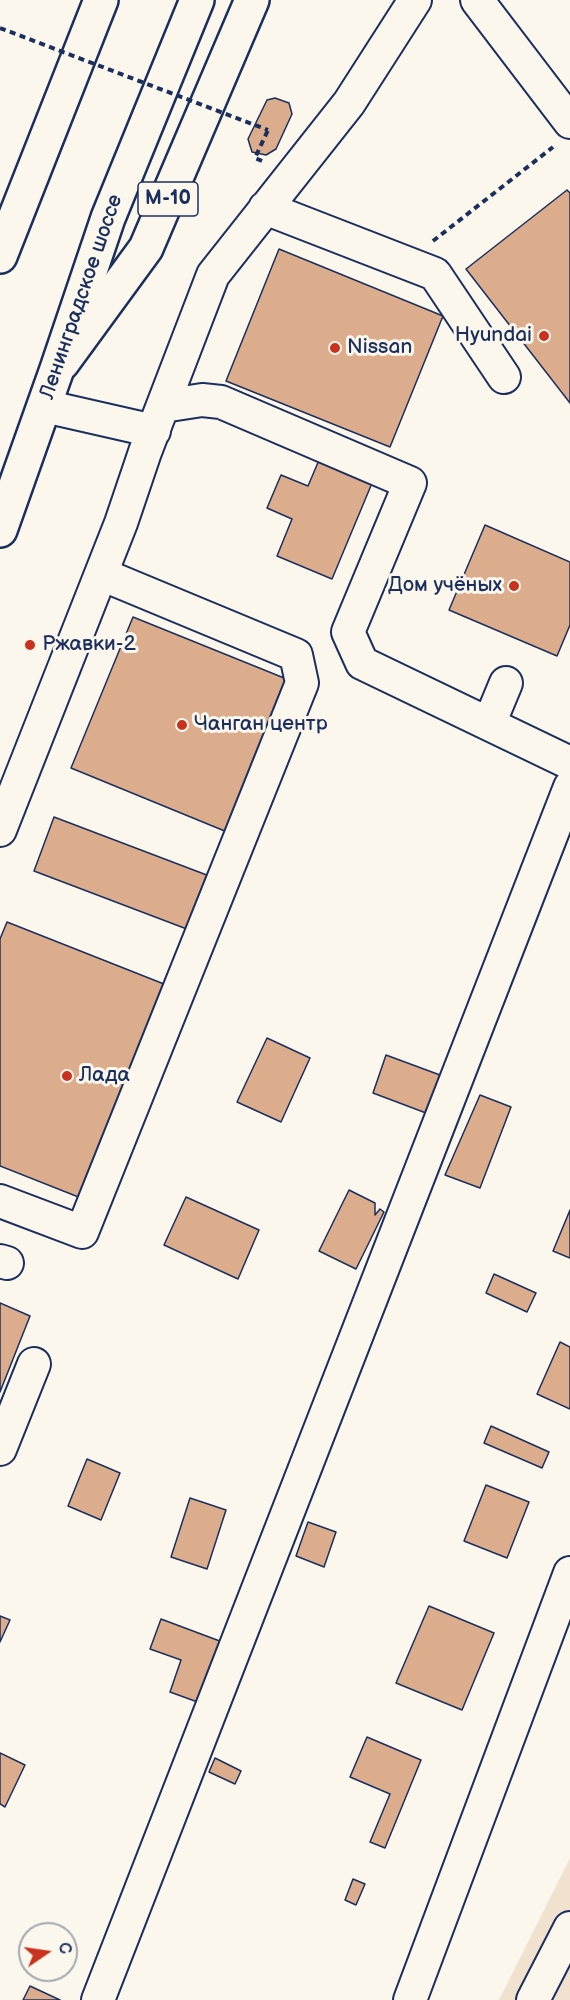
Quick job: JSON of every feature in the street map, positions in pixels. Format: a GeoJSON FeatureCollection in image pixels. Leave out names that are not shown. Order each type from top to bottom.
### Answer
{"type":"FeatureCollection","features":[{"type":"Feature","properties":{"kind":"main road"},"geometry":{"type":"LineString","coordinates":[[0,256],[100,0]]}},
{"type":"Feature","properties":{"kind":"main road","name":"Ленинградское шоссе"},"geometry":{"type":"LineString","coordinates":[[0,530],[108,218],[198,0]]}},
{"type":"Feature","properties":{"kind":"main road","name":"М-10"},"geometry":{"type":"LineString","coordinates":[[57,369],[147,248],[255,3]]}},
{"type":"Feature","properties":{"kind":"street"},"geometry":{"type":"LineString","coordinates":[[0,830],[101,574],[213,275],[349,103],[415,0]]}},
{"type":"Feature","properties":{"kind":"street"},"geometry":{"type":"LineString","coordinates":[[477,0],[565,131]]}},
{"type":"Feature","properties":{"kind":"street"},"geometry":{"type":"LineString","coordinates":[[265,208],[435,274],[504,377]]}},
{"type":"Feature","properties":{"kind":"street"},"geometry":{"type":"LineString","coordinates":[[44,406],[158,418],[202,400],[221,402],[410,483],[348,632],[362,663],[570,763]]}},
{"type":"Feature","properties":{"kind":"street"},"geometry":{"type":"LineString","coordinates":[[0,1201],[82,1232],[302,683],[296,655],[101,574]]}},
{"type":"Feature","properties":{"kind":"street"},"geometry":{"type":"LineString","coordinates":[[489,724],[506,682]]}},
{"type":"Feature","properties":{"kind":"street"},"geometry":{"type":"LineString","coordinates":[[98,2000],[570,787]]}},
{"type":"Feature","properties":{"kind":"street"},"geometry":{"type":"LineString","coordinates":[[0,1449],[34,1364]]}},
{"type":"Feature","properties":{"kind":"street"},"geometry":{"type":"LineString","coordinates":[[410,2000],[570,1574]]}},
{"type":"Feature","properties":{"kind":"street"},"geometry":{"type":"LineString","coordinates":[[533,2000],[570,1928]]}},
{"type":"Feature","properties":{"kind":"path"},"geometry":{"type":"LineString","coordinates":[[0,28],[268,130],[258,153]]}},
{"type":"Feature","properties":{"kind":"path"},"geometry":{"type":"LineString","coordinates":[[405,262],[565,131]]}},
{"type":"Feature","properties":{"kind":"shaded area"},"geometry":{"type":"Polygon","coordinates":[[[570,1858],[570,2000],[499,2000],[570,1858]]]}},
{"type":"Feature","properties":{"kind":"building"},"geometry":{"type":"Polygon","coordinates":[[[275,98],[289,103],[292,114],[276,149],[266,155],[252,152],[248,139],[267,100],[275,98]]]}},
{"type":"Feature","properties":{"kind":"building","name":"Hyundai"},"geometry":{"type":"Polygon","coordinates":[[[567,190],[570,193],[570,403],[466,269],[567,190]]]}},
{"type":"Feature","properties":{"kind":"building","name":"Nissan"},"geometry":{"type":"Polygon","coordinates":[[[279,249],[443,316],[390,447],[226,381],[279,249]]]}},
{"type":"Feature","properties":{"kind":"building"},"geometry":{"type":"Polygon","coordinates":[[[322,453],[375,476],[332,579],[277,556],[292,519],[267,508],[281,475],[308,486],[322,453]]]}},
{"type":"Feature","properties":{"kind":"building","name":"Дом учёных"},"geometry":{"type":"Polygon","coordinates":[[[485,525],[570,562],[570,625],[557,656],[449,610],[485,525]]]}},
{"type":"Feature","properties":{"kind":"building","name":"Чанган центр"},"geometry":{"type":"Polygon","coordinates":[[[133,617],[294,682],[232,834],[71,768],[133,617]]]}},
{"type":"Feature","properties":{"kind":"building"},"geometry":{"type":"Polygon","coordinates":[[[54,817],[212,877],[192,931],[34,871],[54,817]]]}},
{"type":"Feature","properties":{"kind":"building","name":"Лада"},"geometry":{"type":"Polygon","coordinates":[[[7,922],[169,986],[86,1200],[0,1166],[0,939],[7,922]]]}},
{"type":"Feature","properties":{"kind":"building"},"geometry":{"type":"Polygon","coordinates":[[[267,1038],[310,1058],[281,1122],[237,1102],[267,1038]]]}},
{"type":"Feature","properties":{"kind":"building"},"geometry":{"type":"Polygon","coordinates":[[[386,1055],[440,1075],[426,1113],[373,1093],[386,1055]]]}},
{"type":"Feature","properties":{"kind":"building"},"geometry":{"type":"Polygon","coordinates":[[[480,1095],[511,1107],[480,1188],[445,1175],[480,1095]]]}},
{"type":"Feature","properties":{"kind":"building"},"geometry":{"type":"Polygon","coordinates":[[[349,1190],[375,1203],[375,1215],[380,1209],[384,1212],[356,1269],[319,1251],[349,1190]]]}},
{"type":"Feature","properties":{"kind":"building"},"geometry":{"type":"Polygon","coordinates":[[[186,1197],[259,1230],[238,1279],[164,1245],[186,1197]]]}},
{"type":"Feature","properties":{"kind":"building"},"geometry":{"type":"Polygon","coordinates":[[[570,1210],[570,1258],[553,1251],[570,1210]]]}},
{"type":"Feature","properties":{"kind":"building"},"geometry":{"type":"Polygon","coordinates":[[[494,1274],[536,1293],[527,1312],[486,1293],[494,1274]]]}},
{"type":"Feature","properties":{"kind":"building"},"geometry":{"type":"Polygon","coordinates":[[[0,1303],[30,1316],[0,1392],[0,1303]]]}},
{"type":"Feature","properties":{"kind":"building"},"geometry":{"type":"Polygon","coordinates":[[[560,1342],[570,1347],[570,1409],[537,1394],[560,1342]]]}},
{"type":"Feature","properties":{"kind":"building"},"geometry":{"type":"Polygon","coordinates":[[[491,1426],[549,1452],[542,1468],[484,1443],[491,1426]]]}},
{"type":"Feature","properties":{"kind":"building"},"geometry":{"type":"Polygon","coordinates":[[[87,1459],[120,1473],[101,1520],[68,1506],[87,1459]]]}},
{"type":"Feature","properties":{"kind":"building"},"geometry":{"type":"Polygon","coordinates":[[[486,1485],[529,1502],[507,1558],[464,1541],[486,1485]]]}},
{"type":"Feature","properties":{"kind":"building"},"geometry":{"type":"Polygon","coordinates":[[[190,1498],[226,1510],[207,1569],[171,1557],[190,1498]]]}},
{"type":"Feature","properties":{"kind":"building"},"geometry":{"type":"Polygon","coordinates":[[[308,1522],[336,1532],[324,1567],[296,1556],[308,1522]]]}},
{"type":"Feature","properties":{"kind":"building"},"geometry":{"type":"Polygon","coordinates":[[[429,1606],[494,1633],[462,1710],[396,1683],[429,1606]]]}},
{"type":"Feature","properties":{"kind":"building"},"geometry":{"type":"Polygon","coordinates":[[[0,1616],[10,1620],[0,1642],[0,1616]]]}},
{"type":"Feature","properties":{"kind":"building"},"geometry":{"type":"Polygon","coordinates":[[[161,1619],[225,1643],[203,1704],[170,1692],[181,1660],[150,1649],[161,1619]]]}},
{"type":"Feature","properties":{"kind":"building"},"geometry":{"type":"Polygon","coordinates":[[[367,1737],[421,1760],[385,1848],[370,1842],[390,1794],[350,1777],[367,1737]]]}},
{"type":"Feature","properties":{"kind":"building"},"geometry":{"type":"Polygon","coordinates":[[[0,1753],[25,1765],[5,1807],[0,1804],[0,1753]]]}},
{"type":"Feature","properties":{"kind":"building"},"geometry":{"type":"Polygon","coordinates":[[[215,1758],[241,1771],[235,1784],[209,1772],[215,1758]]]}},
{"type":"Feature","properties":{"kind":"building"},"geometry":{"type":"Polygon","coordinates":[[[353,1879],[365,1884],[356,1905],[345,1900],[353,1879]]]}},
{"type":"Feature","properties":{"kind":"building"},"geometry":{"type":"Polygon","coordinates":[[[30,1986],[60,2000],[23,2000],[30,1986]]]}},
{"type":"Feature","properties":{"kind":"place","name":"Hyundai"},"geometry":{"type":"Point","coordinates":[544,336]}},
{"type":"Feature","properties":{"kind":"place","name":"Nissan"},"geometry":{"type":"Point","coordinates":[335,348]}},
{"type":"Feature","properties":{"kind":"place","name":"Дом учёных"},"geometry":{"type":"Point","coordinates":[514,586]}},
{"type":"Feature","properties":{"kind":"place","name":"Ржавки-2"},"geometry":{"type":"Point","coordinates":[30,645]}},
{"type":"Feature","properties":{"kind":"place","name":"Чанган центр"},"geometry":{"type":"Point","coordinates":[182,725]}},
{"type":"Feature","properties":{"kind":"place","name":"Лада"},"geometry":{"type":"Point","coordinates":[67,1076]}}]}
